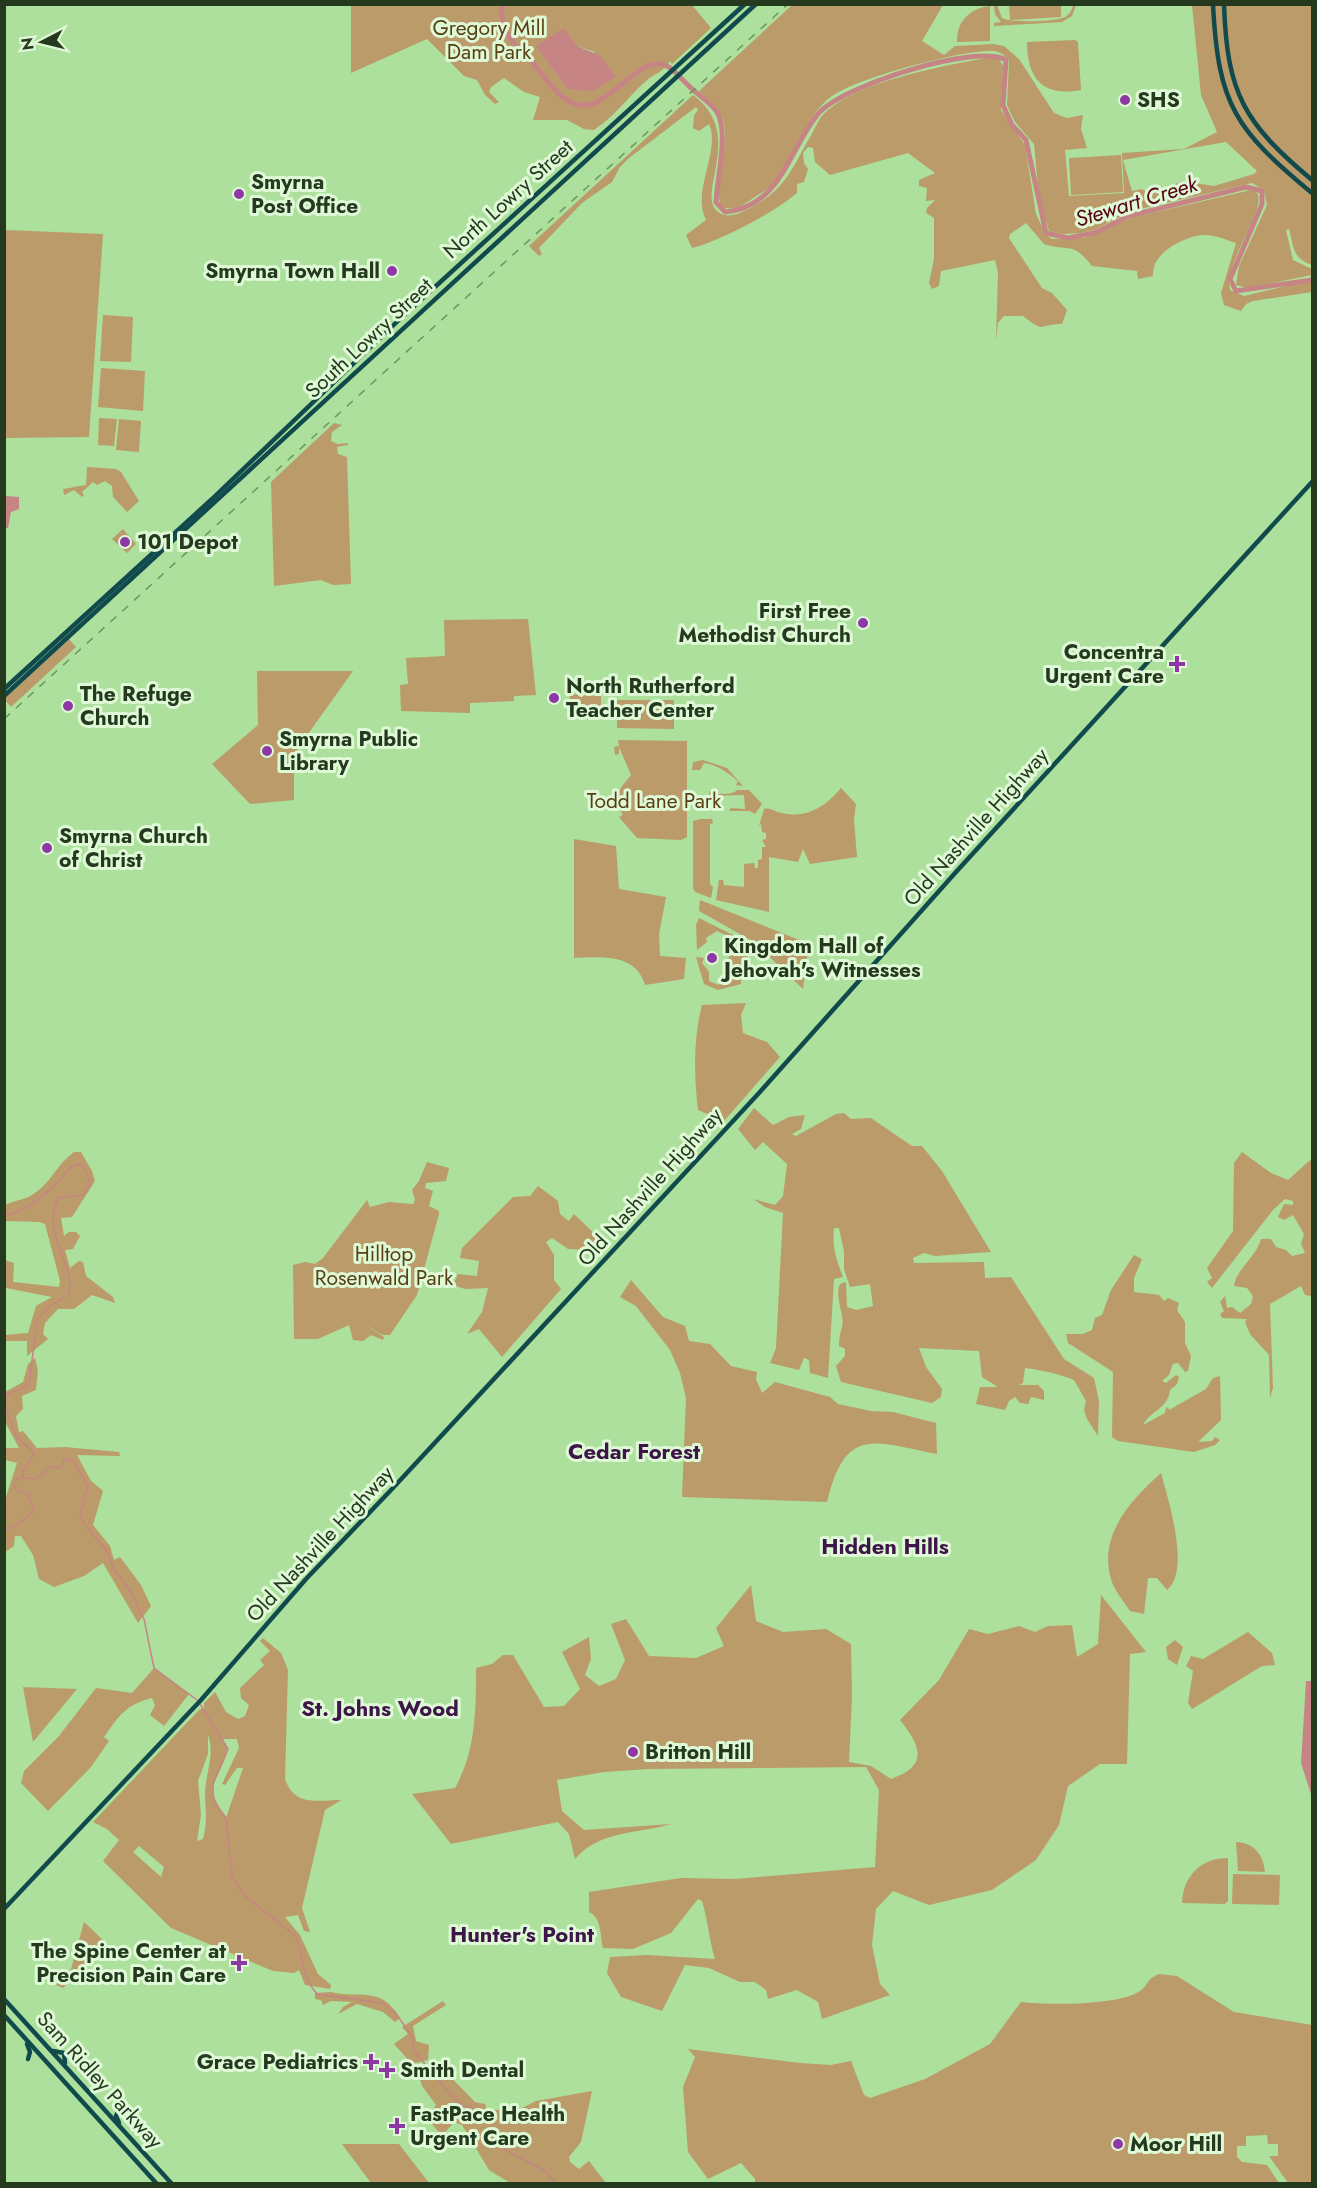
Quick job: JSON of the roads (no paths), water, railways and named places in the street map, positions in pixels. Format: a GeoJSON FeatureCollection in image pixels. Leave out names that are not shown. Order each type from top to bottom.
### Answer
{"type":"FeatureCollection","features":[{"type":"Feature","properties":{"kind":"main road","name":"North Lowry Street"},"geometry":{"type":"LineString","coordinates":[[4,689],[212,499],[402,317],[745,4]]}},
{"type":"Feature","properties":{"kind":"main road","name":"South Lowry Street"},"geometry":{"type":"LineString","coordinates":[[4,696],[756,4]]}},
{"type":"Feature","properties":{"kind":"main road"},"geometry":{"type":"LineString","coordinates":[[1213,4],[1216,54],[1222,81],[1239,121],[1258,147],[1312,193]]}},
{"type":"Feature","properties":{"kind":"main road"},"geometry":{"type":"LineString","coordinates":[[1224,4],[1228,58],[1240,100],[1264,137],[1312,180]]}},
{"type":"Feature","properties":{"kind":"main road"},"geometry":{"type":"LineString","coordinates":[[717,29],[722,35]]}},
{"type":"Feature","properties":{"kind":"main road"},"geometry":{"type":"LineString","coordinates":[[468,257],[473,263]]}},
{"type":"Feature","properties":{"kind":"main road"},"geometry":{"type":"LineString","coordinates":[[402,317],[407,324]]}},
{"type":"Feature","properties":{"kind":"main road","name":"Old Nashville Highway"},"geometry":{"type":"LineString","coordinates":[[4,1909],[201,1700],[306,1579],[767,1085],[956,872],[1312,482]]}},
{"type":"Feature","properties":{"kind":"main road","name":"Sam Ridley Parkway"},"geometry":{"type":"LineString","coordinates":[[4,1999],[51,2050],[64,2053],[66,2067],[171,2184]]}},
{"type":"Feature","properties":{"kind":"main road","name":"Sam Ridley Parkway"},"geometry":{"type":"LineString","coordinates":[[4,2015],[157,2184]]}},
{"type":"Feature","properties":{"kind":"main road"},"geometry":{"type":"LineString","coordinates":[[19,2031],[28,2045],[30,2052],[28,2059],[36,2056],[43,2058]]}},
{"type":"Feature","properties":{"kind":"main road"},"geometry":{"type":"LineString","coordinates":[[102,2107],[110,2110],[120,2107],[116,2116],[120,2126]]}},
{"type":"Feature","properties":{"kind":"waterway","name":"Stewart Creek"},"geometry":{"type":"LineString","coordinates":[[505,4],[502,7],[502,16],[509,36],[552,87],[572,103],[591,104],[602,99],[635,74],[646,67],[657,64],[670,68],[711,105],[717,112],[722,131],[716,202],[725,212],[744,208],[759,200],[771,188],[818,114],[832,103],[853,91],[909,70],[967,57],[990,56],[1006,60],[1003,105],[1012,125],[1026,140],[1046,233],[1068,238],[1094,233],[1129,216],[1246,187],[1262,191],[1262,204],[1230,279],[1236,291],[1312,280]]}},
{"type":"Feature","properties":{"kind":"waterway"},"geometry":{"type":"LineString","coordinates":[[4,1215],[19,1211],[33,1203],[72,1167],[79,1164],[87,1172],[90,1184],[83,1195],[58,1198],[54,1212],[56,1237],[68,1272],[69,1294],[47,1309],[37,1320],[29,1385],[7,1394],[4,1401]]}},
{"type":"Feature","properties":{"kind":"waterway"},"geometry":{"type":"LineString","coordinates":[[4,1405],[17,1437],[34,1454],[23,1471],[24,1478],[36,1479],[50,1467],[61,1468],[65,1459],[73,1461],[88,1486],[80,1514],[85,1525],[107,1551],[113,1567],[131,1592],[144,1619],[154,1668],[197,1700]]}},
{"type":"Feature","properties":{"kind":"waterway"},"geometry":{"type":"LineString","coordinates":[[4,1530],[24,1520],[34,1511],[28,1494],[16,1490],[14,1486],[17,1479],[23,1476]]}},
{"type":"Feature","properties":{"kind":"waterway"},"geometry":{"type":"LineString","coordinates":[[200,1704],[228,1749],[213,1784],[213,1800],[226,1818],[232,1876],[244,1895],[297,1937],[305,1974],[317,1994],[382,2003],[396,2014],[412,2036],[414,2051],[461,2105],[476,2110],[488,2120],[502,2148],[545,2171],[558,2184]]}},
{"type":"Feature","properties":{"kind":"railway"},"geometry":{"type":"LineString","coordinates":[[4,719],[788,4]]}},
{"type":"Feature","properties":{"kind":"place","name":"SHS"},"geometry":{"type":"Point","coordinates":[1125,100]}},
{"type":"Feature","properties":{"kind":"place","name":"Smyrna Post Office"},"geometry":{"type":"Point","coordinates":[239,194]}},
{"type":"Feature","properties":{"kind":"place","name":"Smyrna Town Hall"},"geometry":{"type":"Point","coordinates":[392,271]}},
{"type":"Feature","properties":{"kind":"place","name":"101 Depot"},"geometry":{"type":"Point","coordinates":[125,542]}},
{"type":"Feature","properties":{"kind":"place","name":"First Free Methodist Church"},"geometry":{"type":"Point","coordinates":[863,623]}},
{"type":"Feature","properties":{"kind":"place","name":"Concentra Urgent Care"},"geometry":{"type":"Point","coordinates":[1177,664]}},
{"type":"Feature","properties":{"kind":"place","name":"North Rutherford Teacher Center"},"geometry":{"type":"Point","coordinates":[554,698]}},
{"type":"Feature","properties":{"kind":"place","name":"The Refuge Church"},"geometry":{"type":"Point","coordinates":[68,706]}},
{"type":"Feature","properties":{"kind":"place","name":"Smyrna Public Library"},"geometry":{"type":"Point","coordinates":[267,751]}},
{"type":"Feature","properties":{"kind":"place","name":"Smyrna Church of Christ"},"geometry":{"type":"Point","coordinates":[47,848]}},
{"type":"Feature","properties":{"kind":"place","name":"Kingdom Hall of Jehovah's Witnesses"},"geometry":{"type":"Point","coordinates":[712,958]}},
{"type":"Feature","properties":{"kind":"place","name":"Britton Hill"},"geometry":{"type":"Point","coordinates":[633,1752]}},
{"type":"Feature","properties":{"kind":"place","name":"The Spine Center at Precision Pain Care"},"geometry":{"type":"Point","coordinates":[239,1963]}},
{"type":"Feature","properties":{"kind":"place","name":"Grace Pediatrics"},"geometry":{"type":"Point","coordinates":[371,2062]}},
{"type":"Feature","properties":{"kind":"place","name":"Smith Dental"},"geometry":{"type":"Point","coordinates":[387,2070]}},
{"type":"Feature","properties":{"kind":"place","name":"FastPace Health Urgent Care"},"geometry":{"type":"Point","coordinates":[397,2126]}},
{"type":"Feature","properties":{"kind":"place","name":"Moor Hill"},"geometry":{"type":"Point","coordinates":[1118,2144]}},
{"type":"Feature","properties":{"kind":"district","name":"Cedar Forest"},"geometry":{"type":"Point","coordinates":[634,1451]}},
{"type":"Feature","properties":{"kind":"district","name":"Hidden Hills"},"geometry":{"type":"Point","coordinates":[885,1546]}},
{"type":"Feature","properties":{"kind":"district","name":"St. Johns Wood"},"geometry":{"type":"Point","coordinates":[380,1708]}},
{"type":"Feature","properties":{"kind":"district","name":"Hunter's Point"},"geometry":{"type":"Point","coordinates":[522,1934]}},
{"type":"Feature","properties":{"kind":"park label","name":"Gregory Mill Dam Park"},"geometry":{"type":"Point","coordinates":[489,40]}},
{"type":"Feature","properties":{"kind":"park label","name":"Todd Lane Park"},"geometry":{"type":"Point","coordinates":[654,801]}},
{"type":"Feature","properties":{"kind":"park label","name":"Hilltop Rosenwald Park"},"geometry":{"type":"Point","coordinates":[384,1266]}}]}
